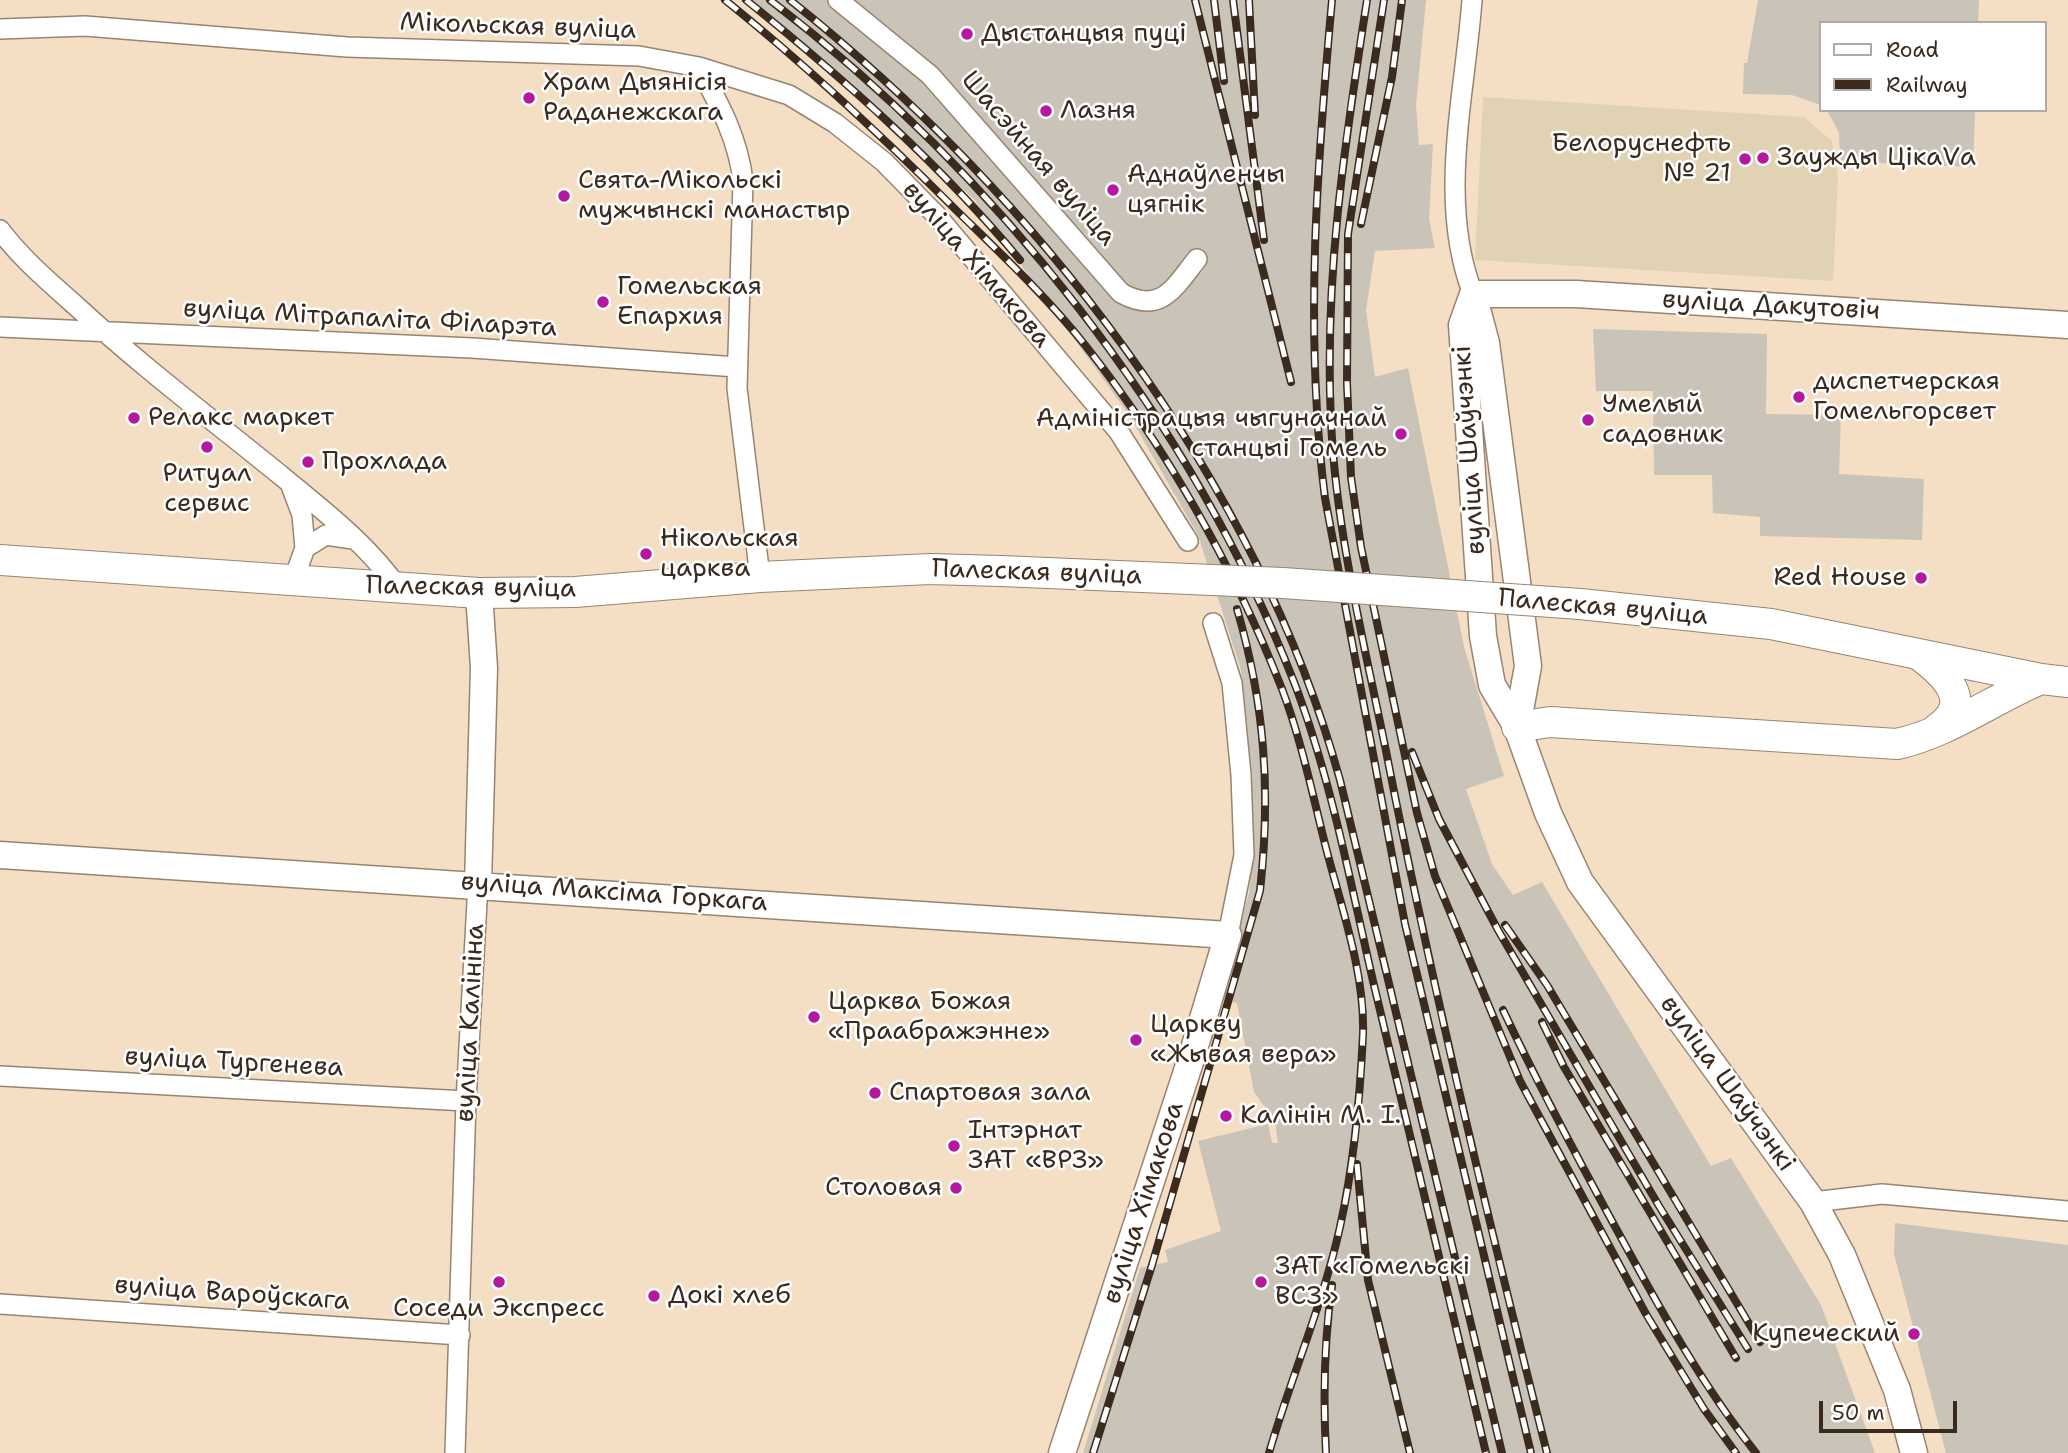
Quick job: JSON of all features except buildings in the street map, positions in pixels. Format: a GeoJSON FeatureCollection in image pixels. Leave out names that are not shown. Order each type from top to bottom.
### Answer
{"type":"FeatureCollection","features":[{"type":"Feature","properties":{"kind":"main road","name":"вуліца Дакутовіч"},"geometry":{"type":"LineString","coordinates":[[1473,294],[1523,293],[2068,325]]}},
{"type":"Feature","properties":{"kind":"main road","name":"вуліца Шаўчэнкі"},"geometry":{"type":"LineString","coordinates":[[1486,344],[1499,313],[1523,293]]}},
{"type":"Feature","properties":{"kind":"main road","name":"вуліца Шаўчэнкі"},"geometry":{"type":"LineString","coordinates":[[1473,294],[1486,344],[1528,666],[1517,727]]}},
{"type":"Feature","properties":{"kind":"main road","name":"вуліца Шаўчэнкі"},"geometry":{"type":"LineString","coordinates":[[1473,294],[1462,325],[1483,636],[1492,685],[1517,727],[1548,813],[1580,882],[1812,1202],[1842,1255],[1897,1390],[1914,1453]]}},
{"type":"Feature","properties":{"kind":"main road"},"geometry":{"type":"LineString","coordinates":[[1473,491],[1504,489]]}},
{"type":"Feature","properties":{"kind":"main road","name":"Палеская вуліца"},"geometry":{"type":"LineString","coordinates":[[0,560],[480,593],[575,592],[760,577],[930,569],[1283,583],[1580,604],[1771,625],[1919,655],[2057,676]]}},
{"type":"Feature","properties":{"kind":"main road","name":"вуліца Калініна"},"geometry":{"type":"LineString","coordinates":[[478,884],[484,668],[480,593]]}},
{"type":"Feature","properties":{"kind":"main road"},"geometry":{"type":"LineString","coordinates":[[1919,655],[1942,673],[1952,688],[1955,702],[1950,719],[1938,728]]}},
{"type":"Feature","properties":{"kind":"main road"},"geometry":{"type":"LineString","coordinates":[[1517,727],[1550,722],[1897,744],[1916,740],[1980,709],[2002,695],[2057,676]]}},
{"type":"Feature","properties":{"kind":"main road","name":"вуліца Максіма Горкага"},"geometry":{"type":"LineString","coordinates":[[0,855],[478,884],[1228,935]]}},
{"type":"Feature","properties":{"kind":"main road","name":"вуліца Хімакова"},"geometry":{"type":"LineString","coordinates":[[1062,1453],[1191,1059],[1228,935]]}},
{"type":"Feature","properties":{"kind":"street","name":"Шасэйная вуліца"},"geometry":{"type":"LineString","coordinates":[[838,0],[930,75],[1121,293],[1139,303],[1160,300],[1174,289],[1197,259]]}},
{"type":"Feature","properties":{"kind":"street","name":"вуліца Шаўчэнкі"},"geometry":{"type":"LineString","coordinates":[[1472,0],[1456,191],[1457,228],[1473,294]]}},
{"type":"Feature","properties":{"kind":"street","name":"Мікольская вуліца"},"geometry":{"type":"LineString","coordinates":[[0,29],[85,26],[346,47],[639,56],[699,67]]}},
{"type":"Feature","properties":{"kind":"street"},"geometry":{"type":"LineString","coordinates":[[699,67],[725,114],[740,155],[743,181],[737,367],[745,463],[760,577]]}},
{"type":"Feature","properties":{"kind":"street","name":"вуліца Хімакова"},"geometry":{"type":"LineString","coordinates":[[699,67],[789,94],[835,123],[884,162],[938,218],[1119,432],[1188,541]]}},
{"type":"Feature","properties":{"kind":"street"},"geometry":{"type":"LineString","coordinates":[[0,230],[16,251],[102,330],[290,483],[320,504],[353,539],[376,557],[398,588]]}},
{"type":"Feature","properties":{"kind":"street","name":"вуліца Мітрапаліта Філарэта"},"geometry":{"type":"LineString","coordinates":[[0,327],[472,348],[737,367]]}},
{"type":"Feature","properties":{"kind":"street"},"geometry":{"type":"LineString","coordinates":[[290,483],[302,515],[305,548],[293,581]]}},
{"type":"Feature","properties":{"kind":"street","name":"Палеская вуліца"},"geometry":{"type":"LineString","coordinates":[[305,548],[326,535],[353,539]]}},
{"type":"Feature","properties":{"kind":"street","name":"вуліца Хімакова"},"geometry":{"type":"LineString","coordinates":[[1213,623],[1232,683],[1241,775],[1244,855],[1228,935]]}},
{"type":"Feature","properties":{"kind":"street","name":"вуліца Калініна"},"geometry":{"type":"LineString","coordinates":[[455,1453],[466,1101],[478,884]]}},
{"type":"Feature","properties":{"kind":"street","name":"вуліца Тургенева"},"geometry":{"type":"LineString","coordinates":[[0,1076],[466,1101]]}},
{"type":"Feature","properties":{"kind":"street"},"geometry":{"type":"LineString","coordinates":[[1812,1202],[1882,1194],[2068,1211]]}},
{"type":"Feature","properties":{"kind":"street","name":"вуліца Вароўскага"},"geometry":{"type":"LineString","coordinates":[[0,1304],[460,1335]]}},
{"type":"Feature","properties":{"kind":"shaded area"},"geometry":{"type":"Polygon","coordinates":[[[743,0],[1426,0],[1416,105],[1419,145],[1433,144],[1429,219],[1435,248],[1375,251],[1366,310],[1375,377],[1408,368],[1464,647],[1504,776],[1466,789],[1492,864],[1513,895],[1542,882],[1711,1166],[1731,1158],[1821,1305],[1875,1453],[1083,1453],[1140,1268],[1168,1262],[1165,1250],[1221,1231],[1198,1141],[1268,1124],[1272,1143],[1278,1143],[1275,1121],[1254,1092],[1237,1003],[1219,998],[1249,893],[1253,835],[1241,670],[1198,535],[1129,415],[974,199],[898,132],[849,81],[853,89],[743,0]]]}},
{"type":"Feature","properties":{"kind":"shaded area"},"geometry":{"type":"Polygon","coordinates":[[[1758,0],[1979,0],[1978,21],[1820,21],[1820,105],[1792,95],[1743,94],[1744,63],[1747,63],[1758,0]]]}},
{"type":"Feature","properties":{"kind":"shaded area"},"geometry":{"type":"Polygon","coordinates":[[[1483,97],[1804,117],[1832,141],[1838,179],[1833,281],[1475,260],[1483,97]]]}},
{"type":"Feature","properties":{"kind":"shaded area"},"geometry":{"type":"Polygon","coordinates":[[[1828,112],[1975,112],[1973,167],[1840,161],[1839,133],[1828,112]]]}},
{"type":"Feature","properties":{"kind":"shaded area"},"geometry":{"type":"Polygon","coordinates":[[[1593,329],[1767,334],[1766,414],[1841,415],[1839,474],[1924,479],[1922,540],[1760,536],[1760,517],[1713,513],[1712,475],[1654,475],[1653,391],[1596,391],[1593,329]]]}},
{"type":"Feature","properties":{"kind":"shaded area"},"geometry":{"type":"Polygon","coordinates":[[[1895,1223],[2068,1245],[2068,1453],[1946,1453],[1894,1254],[1895,1223]]]}},
{"type":"Feature","properties":{"kind":"railway"},"geometry":{"type":"LineString","coordinates":[[725,0],[815,76],[900,155],[1023,276],[1085,345],[1143,425],[1196,509],[1242,598],[1282,689],[1301,746],[1356,962],[1363,1010],[1363,1034],[1356,1131],[1340,1227],[1325,1284],[1269,1453]]}},
{"type":"Feature","properties":{"kind":"railway"},"geometry":{"type":"LineString","coordinates":[[746,0],[819,60],[924,156],[1020,260]]}},
{"type":"Feature","properties":{"kind":"railway"},"geometry":{"type":"LineString","coordinates":[[770,0],[853,68],[932,142],[1007,222],[1077,306],[1142,396],[1200,489],[1251,584],[1294,682],[1319,755],[1486,1453]]}},
{"type":"Feature","properties":{"kind":"railway"},"geometry":{"type":"LineString","coordinates":[[790,0],[881,77],[967,161],[1050,252],[1125,349],[1194,451],[1253,558],[1302,667],[1340,780],[1502,1453]]}},
{"type":"Feature","properties":{"kind":"railway"},"geometry":{"type":"LineString","coordinates":[[1195,0],[1291,382]]}},
{"type":"Feature","properties":{"kind":"railway"},"geometry":{"type":"LineString","coordinates":[[1214,0],[1224,81]]}},
{"type":"Feature","properties":{"kind":"railway"},"geometry":{"type":"LineString","coordinates":[[1233,0],[1264,240]]}},
{"type":"Feature","properties":{"kind":"railway"},"geometry":{"type":"LineString","coordinates":[[1249,0],[1255,115]]}},
{"type":"Feature","properties":{"kind":"railway"},"geometry":{"type":"LineString","coordinates":[[1332,0],[1318,187],[1314,311],[1315,374],[1325,498],[1405,924],[1531,1453]]}},
{"type":"Feature","properties":{"kind":"railway"},"geometry":{"type":"LineString","coordinates":[[1367,0],[1338,209],[1331,314],[1331,421],[1339,504],[1360,628],[1422,927],[1482,1190],[1547,1453]]}},
{"type":"Feature","properties":{"kind":"railway"},"geometry":{"type":"LineString","coordinates":[[1384,0],[1348,234],[1347,383],[1351,477],[1361,547],[1417,813],[1435,876],[1520,1081],[1646,1314],[1704,1409],[1736,1453]]}},
{"type":"Feature","properties":{"kind":"railway"},"geometry":{"type":"LineString","coordinates":[[1361,224],[1392,77],[1402,0]]}},
{"type":"Feature","properties":{"kind":"railway"},"geometry":{"type":"LineString","coordinates":[[1093,1453],[1152,1265],[1260,891],[1265,819],[1263,749],[1254,680],[1237,609]]}},
{"type":"Feature","properties":{"kind":"railway"},"geometry":{"type":"LineString","coordinates":[[1412,752],[1439,819],[1498,930],[1659,1206],[1748,1349]]}},
{"type":"Feature","properties":{"kind":"railway"},"geometry":{"type":"LineString","coordinates":[[1505,925],[1547,985],[1760,1342]]}},
{"type":"Feature","properties":{"kind":"railway"},"geometry":{"type":"LineString","coordinates":[[1503,1010],[1574,1150],[1666,1318],[1718,1401],[1756,1453]]}},
{"type":"Feature","properties":{"kind":"railway"},"geometry":{"type":"LineString","coordinates":[[1542,1022],[1564,1067],[1736,1358]]}},
{"type":"Feature","properties":{"kind":"railway"},"geometry":{"type":"LineString","coordinates":[[1357,1164],[1368,1280],[1410,1453]]}},
{"type":"Feature","properties":{"kind":"railway"},"geometry":{"type":"LineString","coordinates":[[1326,1453],[1325,1369],[1332,1285]]}},
{"type":"Feature","properties":{"kind":"place","name":"Дыстанцыя пуці"},"geometry":{"type":"Point","coordinates":[967,34]}},
{"type":"Feature","properties":{"kind":"place","name":"Храм Дыянісія Раданежскага"},"geometry":{"type":"Point","coordinates":[529,98]}},
{"type":"Feature","properties":{"kind":"place","name":"Лазня"},"geometry":{"type":"Point","coordinates":[1046,111]}},
{"type":"Feature","properties":{"kind":"place","name":"Заужды ЦікаVа"},"geometry":{"type":"Point","coordinates":[1763,158]}},
{"type":"Feature","properties":{"kind":"place","name":"Белоруснефть № 21"},"geometry":{"type":"Point","coordinates":[1745,159]}},
{"type":"Feature","properties":{"kind":"place","name":"Аднаўленчы цягнік"},"geometry":{"type":"Point","coordinates":[1113,190]}},
{"type":"Feature","properties":{"kind":"place","name":"Свята-Мікольскі мужчынскі манастыр"},"geometry":{"type":"Point","coordinates":[564,196]}},
{"type":"Feature","properties":{"kind":"place","name":"Гомельская Епархия"},"geometry":{"type":"Point","coordinates":[603,302]}},
{"type":"Feature","properties":{"kind":"place","name":"диспетчерская Гомельгорсвет"},"geometry":{"type":"Point","coordinates":[1799,397]}},
{"type":"Feature","properties":{"kind":"place","name":"Релакс маркет"},"geometry":{"type":"Point","coordinates":[134,418]}},
{"type":"Feature","properties":{"kind":"place","name":"Умелый садовник"},"geometry":{"type":"Point","coordinates":[1588,420]}},
{"type":"Feature","properties":{"kind":"place","name":"Адміністрацыя чыгуначнай станцыі Гомель"},"geometry":{"type":"Point","coordinates":[1401,434]}},
{"type":"Feature","properties":{"kind":"place","name":"Ритуал сервис"},"geometry":{"type":"Point","coordinates":[207,447]}},
{"type":"Feature","properties":{"kind":"place","name":"Прохлада"},"geometry":{"type":"Point","coordinates":[308,462]}},
{"type":"Feature","properties":{"kind":"place","name":"Нікольская царква"},"geometry":{"type":"Point","coordinates":[646,554]}},
{"type":"Feature","properties":{"kind":"place","name":"Red House"},"geometry":{"type":"Point","coordinates":[1921,578]}},
{"type":"Feature","properties":{"kind":"place","name":"Царква Божая «Праабражэнне»"},"geometry":{"type":"Point","coordinates":[814,1017]}},
{"type":"Feature","properties":{"kind":"place","name":"Царкву «Жывая вера»"},"geometry":{"type":"Point","coordinates":[1136,1040]}},
{"type":"Feature","properties":{"kind":"place","name":"Спартовая зала"},"geometry":{"type":"Point","coordinates":[875,1093]}},
{"type":"Feature","properties":{"kind":"place","name":"Калінін М. І."},"geometry":{"type":"Point","coordinates":[1226,1116]}},
{"type":"Feature","properties":{"kind":"place","name":"Інтэрнат ЗАТ «ВРЗ»"},"geometry":{"type":"Point","coordinates":[954,1146]}},
{"type":"Feature","properties":{"kind":"place","name":"Столовая"},"geometry":{"type":"Point","coordinates":[956,1188]}},
{"type":"Feature","properties":{"kind":"place","name":"Соседи Экспресс"},"geometry":{"type":"Point","coordinates":[499,1282]}},
{"type":"Feature","properties":{"kind":"place","name":"ЗАТ «Гомельскі ВСЗ»"},"geometry":{"type":"Point","coordinates":[1261,1282]}},
{"type":"Feature","properties":{"kind":"place","name":"Докі хлеб"},"geometry":{"type":"Point","coordinates":[654,1296]}},
{"type":"Feature","properties":{"kind":"place","name":"Купеческий"},"geometry":{"type":"Point","coordinates":[1914,1334]}}]}
